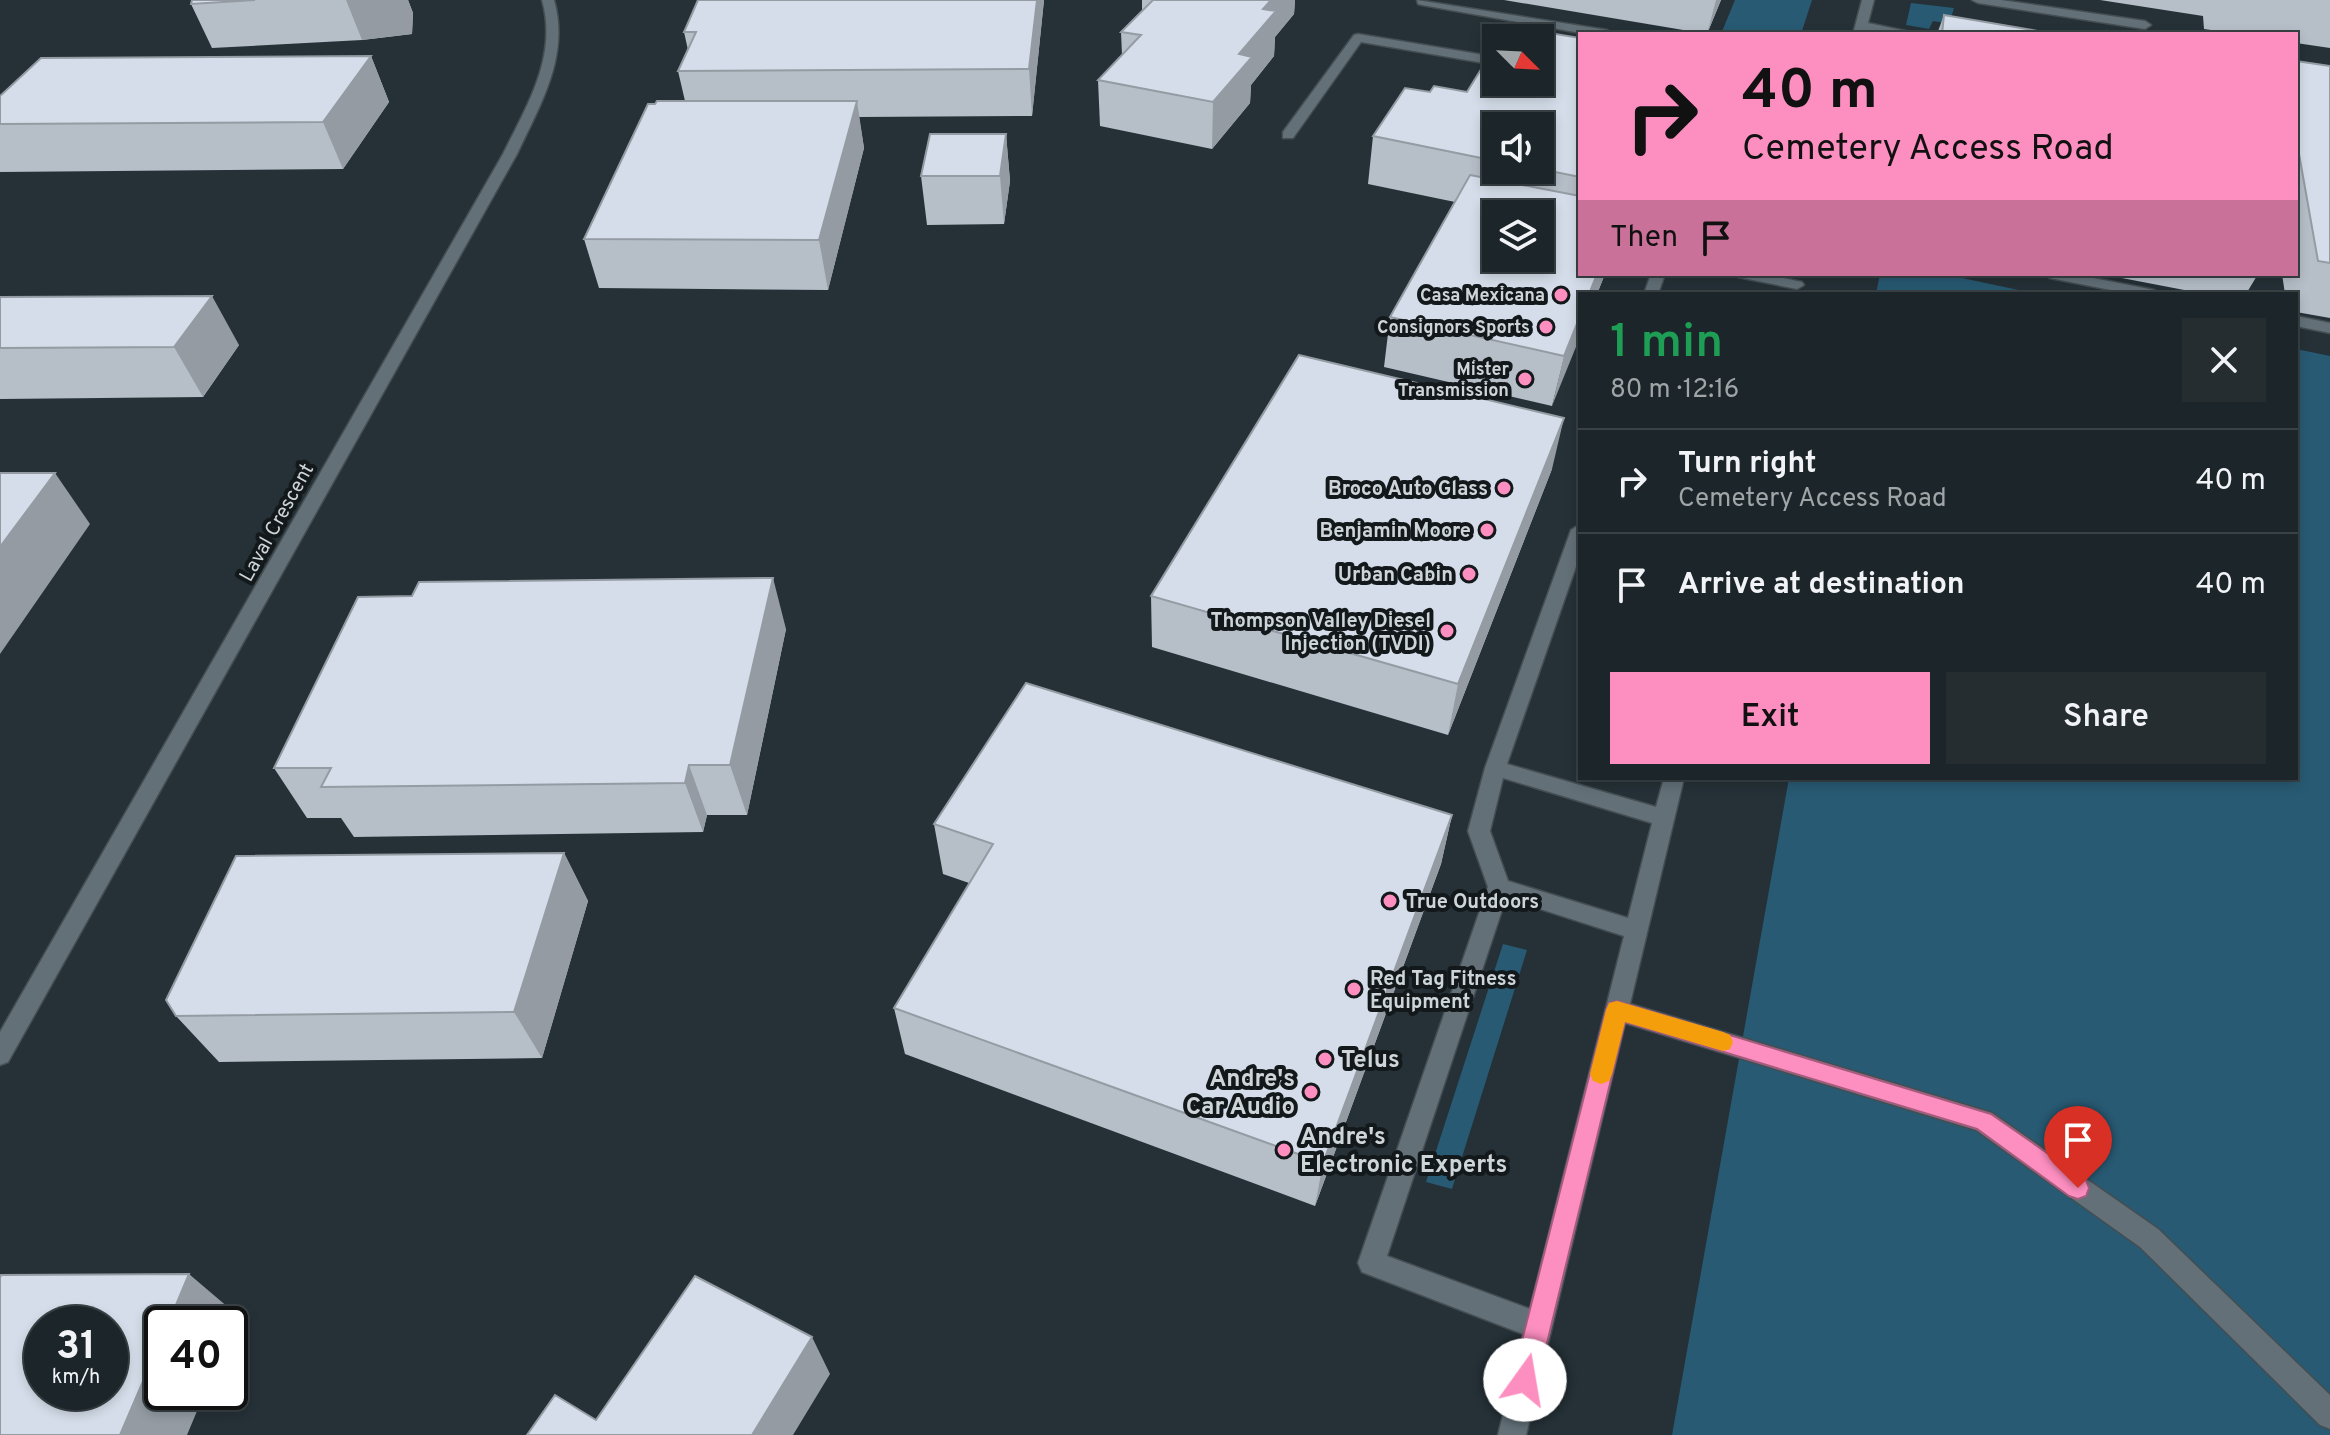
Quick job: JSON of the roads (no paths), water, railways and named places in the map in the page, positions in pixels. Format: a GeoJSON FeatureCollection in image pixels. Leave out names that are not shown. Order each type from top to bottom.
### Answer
{"type":"FeatureCollection","features":[{"type":"Feature","properties":{"kind":"street","name":"Laval Crescent"},"geometry":{"type":"LineString","coordinates":[[0,1054],[510,154],[549,69],[554,14],[548,0]]}},
{"type":"Feature","properties":{"kind":"street"},"geometry":{"type":"LineString","coordinates":[[1423,0],[1595,32]]}},
{"type":"Feature","properties":{"kind":"street"},"geometry":{"type":"LineString","coordinates":[[1868,0],[1860,30],[1887,32]]}},
{"type":"Feature","properties":{"kind":"street"},"geometry":{"type":"LineString","coordinates":[[1978,0],[2145,25]]}},
{"type":"Feature","properties":{"kind":"street"},"geometry":{"type":"LineString","coordinates":[[1288,135],[1358,38],[1482,59]]}},
{"type":"Feature","properties":{"kind":"street"},"geometry":{"type":"LineString","coordinates":[[1754,276],[1797,284]]}},
{"type":"Feature","properties":{"kind":"street"},"geometry":{"type":"LineString","coordinates":[[2060,276],[2144,292]]}},
{"type":"Feature","properties":{"kind":"street"},"geometry":{"type":"LineString","coordinates":[[2298,321],[2330,328]]}},
{"type":"Feature","properties":{"kind":"street"},"geometry":{"type":"LineString","coordinates":[[1538,1326],[1371,1263],[1499,887],[1479,831],[1495,768],[1578,536]]}},
{"type":"Feature","properties":{"kind":"street"},"geometry":{"type":"LineString","coordinates":[[1495,768],[1665,818]]}},
{"type":"Feature","properties":{"kind":"street"},"geometry":{"type":"LineString","coordinates":[[1512,1435],[1674,780]]}},
{"type":"Feature","properties":{"kind":"street"},"geometry":{"type":"LineString","coordinates":[[1499,887],[1636,930]]}},
{"type":"Feature","properties":{"kind":"street"},"geometry":{"type":"LineString","coordinates":[[1617,1010],[1983,1121],[2149,1238],[2330,1415]]}},
{"type":"Feature","properties":{"kind":"place","name":"Casa Mexicana"},"geometry":{"type":"Point","coordinates":[1561,295]}},
{"type":"Feature","properties":{"kind":"place","name":"Consignors Sports"},"geometry":{"type":"Point","coordinates":[1546,327]}},
{"type":"Feature","properties":{"kind":"place","name":"Mister Transmission"},"geometry":{"type":"Point","coordinates":[1525,379]}},
{"type":"Feature","properties":{"kind":"place","name":"Broco Auto Glass"},"geometry":{"type":"Point","coordinates":[1504,488]}},
{"type":"Feature","properties":{"kind":"place","name":"Benjamin Moore"},"geometry":{"type":"Point","coordinates":[1487,530]}},
{"type":"Feature","properties":{"kind":"place","name":"Urban Cabin"},"geometry":{"type":"Point","coordinates":[1469,574]}},
{"type":"Feature","properties":{"kind":"place","name":"Thompson Valley Diesel Injection (TVDI)"},"geometry":{"type":"Point","coordinates":[1447,631]}},
{"type":"Feature","properties":{"kind":"place","name":"True Outdoors"},"geometry":{"type":"Point","coordinates":[1390,901]}},
{"type":"Feature","properties":{"kind":"place","name":"Red Tag Fitness Equipment"},"geometry":{"type":"Point","coordinates":[1354,989]}},
{"type":"Feature","properties":{"kind":"place","name":"Telus"},"geometry":{"type":"Point","coordinates":[1325,1059]}},
{"type":"Feature","properties":{"kind":"place","name":"Andre's Car Audio"},"geometry":{"type":"Point","coordinates":[1311,1092]}},
{"type":"Feature","properties":{"kind":"place","name":"Andre's Electronic Experts"},"geometry":{"type":"Point","coordinates":[1284,1150]}}]}
